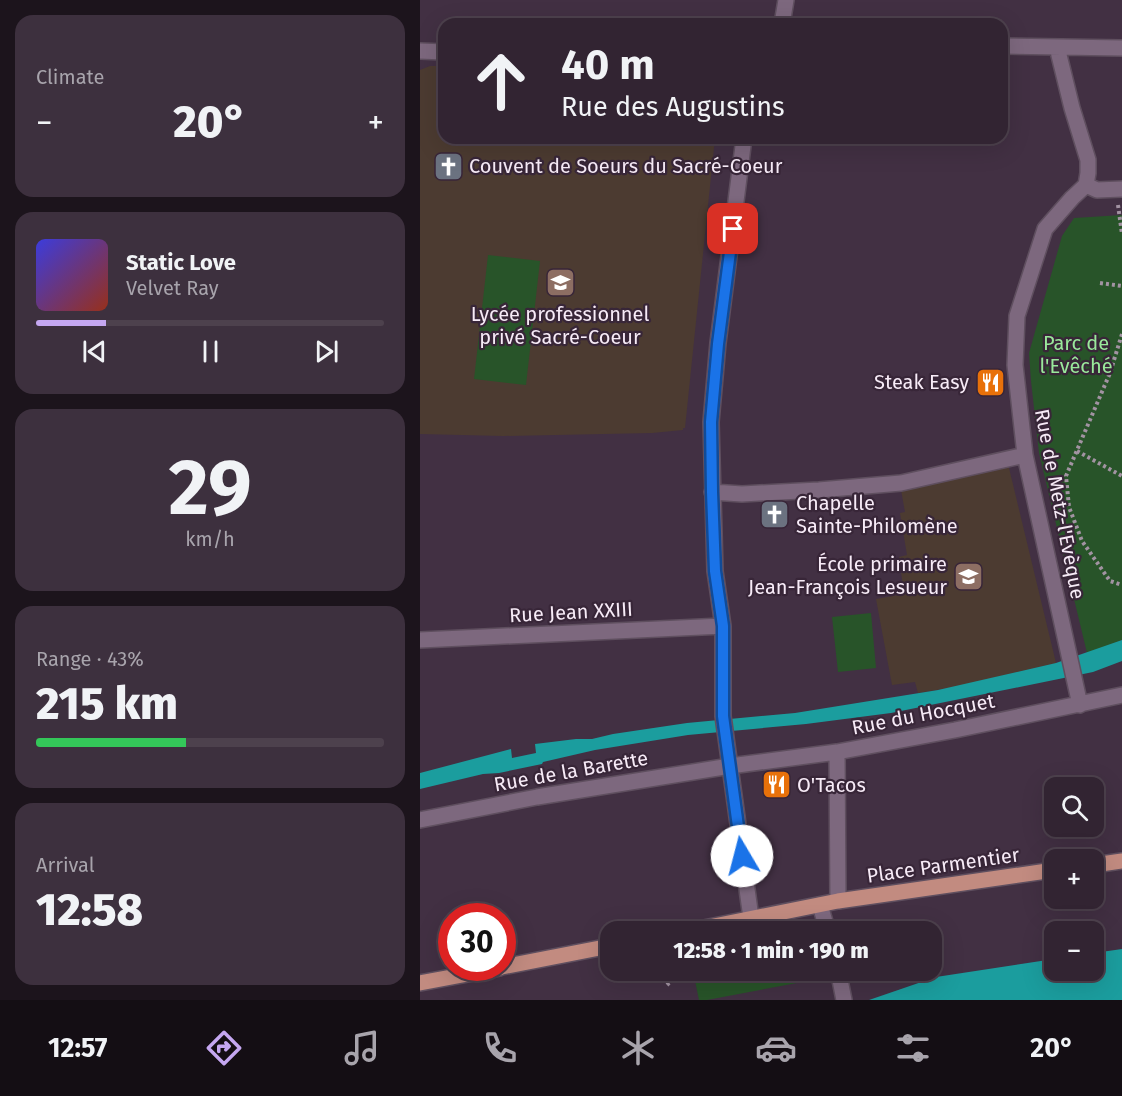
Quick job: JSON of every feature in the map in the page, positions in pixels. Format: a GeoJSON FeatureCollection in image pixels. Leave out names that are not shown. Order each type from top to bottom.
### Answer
{"type":"FeatureCollection","features":[{"type":"Feature","properties":{"kind":"main road"},"geometry":{"type":"LineString","coordinates":[[1104,864],[1122,861]]}},
{"type":"Feature","properties":{"kind":"main road","name":"Place Parmentier"},"geometry":{"type":"LineString","coordinates":[[737,921],[838,901],[1044,871]]}},
{"type":"Feature","properties":{"kind":"main road"},"geometry":{"type":"LineString","coordinates":[[516,964],[600,948]]}},
{"type":"Feature","properties":{"kind":"main road"},"geometry":{"type":"LineString","coordinates":[[420,983],[438,979]]}},
{"type":"Feature","properties":{"kind":"street"},"geometry":{"type":"LineString","coordinates":[[1008,46],[1122,48]]}},
{"type":"Feature","properties":{"kind":"street"},"geometry":{"type":"LineString","coordinates":[[1057,47],[1088,160],[1089,173],[1086,185],[1097,190],[1119,190]]}},
{"type":"Feature","properties":{"kind":"street"},"geometry":{"type":"LineString","coordinates":[[420,51],[438,52]]}},
{"type":"Feature","properties":{"kind":"street"},"geometry":{"type":"LineString","coordinates":[[743,144],[718,344],[711,422],[715,571],[723,626],[723,716],[751,918]]}},
{"type":"Feature","properties":{"kind":"street","name":"Rue de Metz-l'Evèque"},"geometry":{"type":"LineString","coordinates":[[1080,705],[1025,455],[1015,365],[1017,316],[1045,230],[1086,185]]}},
{"type":"Feature","properties":{"kind":"street"},"geometry":{"type":"LineString","coordinates":[[712,492],[742,494],[901,483],[1025,455]]}},
{"type":"Feature","properties":{"kind":"street","name":"Rue Jean XXIII"},"geometry":{"type":"LineString","coordinates":[[420,640],[723,626]]}},
{"type":"Feature","properties":{"kind":"street","name":"Rue du Hocquet"},"geometry":{"type":"LineString","coordinates":[[730,766],[837,752],[1122,695]]}},
{"type":"Feature","properties":{"kind":"street"},"geometry":{"type":"LineString","coordinates":[[837,752],[838,901]]}},
{"type":"Feature","properties":{"kind":"street","name":"Rue de la Barette"},"geometry":{"type":"LineString","coordinates":[[420,820],[537,797],[730,766]]}},
{"type":"Feature","properties":{"kind":"street"},"geometry":{"type":"LineString","coordinates":[[820,904],[825,921]]}},
{"type":"Feature","properties":{"kind":"street"},"geometry":{"type":"LineString","coordinates":[[839,981],[843,997]]}},
{"type":"Feature","properties":{"kind":"path"},"geometry":{"type":"LineString","coordinates":[[1119,190],[1122,234]]}},
{"type":"Feature","properties":{"kind":"path"},"geometry":{"type":"LineString","coordinates":[[1100,283],[1122,286]]}},
{"type":"Feature","properties":{"kind":"path"},"geometry":{"type":"LineString","coordinates":[[1122,334],[1110,373],[1066,476],[1069,507],[1082,541],[1110,581],[1122,585]]}},
{"type":"Feature","properties":{"kind":"path"},"geometry":{"type":"LineString","coordinates":[[1077,451],[1122,476]]}},
{"type":"Feature","properties":{"kind":"path"},"geometry":{"type":"LineString","coordinates":[[667,985],[671,981]]}},
{"type":"Feature","properties":{"kind":"shaded area","name":"Lycée professionnel privé Sacré-Coeur"},"geometry":{"type":"Polygon","coordinates":[[[438,66],[438,144],[714,144],[683,430],[652,433],[503,436],[420,434],[420,70],[438,66]]]}},
{"type":"Feature","properties":{"kind":"shaded area","name":"École primaire Jean-François Lesueur"},"geometry":{"type":"Polygon","coordinates":[[[1004,466],[1009,468],[1056,663],[955,687],[918,693],[915,682],[892,685],[876,599],[904,594],[899,557],[907,555],[900,513],[905,512],[901,490],[1004,466]]]}},
{"type":"Feature","properties":{"kind":"shaded area"},"geometry":{"type":"Polygon","coordinates":[[[1122,640],[1122,661],[1093,672],[891,713],[688,735],[595,750],[542,764],[483,774],[420,789],[420,773],[511,749],[512,758],[536,753],[535,744],[592,739],[687,723],[795,713],[938,690],[1056,663],[1122,640]]]}},
{"type":"Feature","properties":{"kind":"shaded area"},"geometry":{"type":"Polygon","coordinates":[[[1122,949],[1122,1000],[869,1000],[924,981],[942,981],[942,976],[1044,961],[1044,981],[1104,981],[1104,952],[1122,949]]]}},
{"type":"Feature","properties":{"kind":"green space","name":"Parc de l'Evêché"},"geometry":{"type":"Polygon","coordinates":[[[1122,215],[1122,640],[1087,653],[1039,453],[1029,353],[1062,236],[1074,218],[1122,215]]]}},
{"type":"Feature","properties":{"kind":"green space"},"geometry":{"type":"Polygon","coordinates":[[[488,255],[540,261],[526,385],[474,379],[488,255]]]}},
{"type":"Feature","properties":{"kind":"green space"},"geometry":{"type":"Polygon","coordinates":[[[871,613],[876,668],[838,672],[832,617],[871,613]]]}},
{"type":"Feature","properties":{"kind":"green space"},"geometry":{"type":"Polygon","coordinates":[[[695,981],[808,981],[707,1000],[699,1000],[695,981]]]}},
{"type":"Feature","properties":{"kind":"place","name":"Couvent de Soeurs du Sacré-Coeur"},"geometry":{"type":"Point","coordinates":[448,166]}},
{"type":"Feature","properties":{"kind":"place","name":"Lycée professionnel privé Sacré-Coeur"},"geometry":{"type":"Point","coordinates":[560,283]}},
{"type":"Feature","properties":{"kind":"place","name":"Steak Easy"},"geometry":{"type":"Point","coordinates":[990,382]}},
{"type":"Feature","properties":{"kind":"place","name":"Chapelle Sainte-Philomène"},"geometry":{"type":"Point","coordinates":[775,515]}},
{"type":"Feature","properties":{"kind":"place","name":"École primaire Jean-François Lesueur"},"geometry":{"type":"Point","coordinates":[968,576]}},
{"type":"Feature","properties":{"kind":"place","name":"O'Tacos"},"geometry":{"type":"Point","coordinates":[776,785]}},
{"type":"Feature","properties":{"kind":"route"},"geometry":{"type":"LineString","coordinates":[[733,229],[718,344],[711,422],[712,492],[715,571],[723,626],[723,716],[742,856]]}}]}
